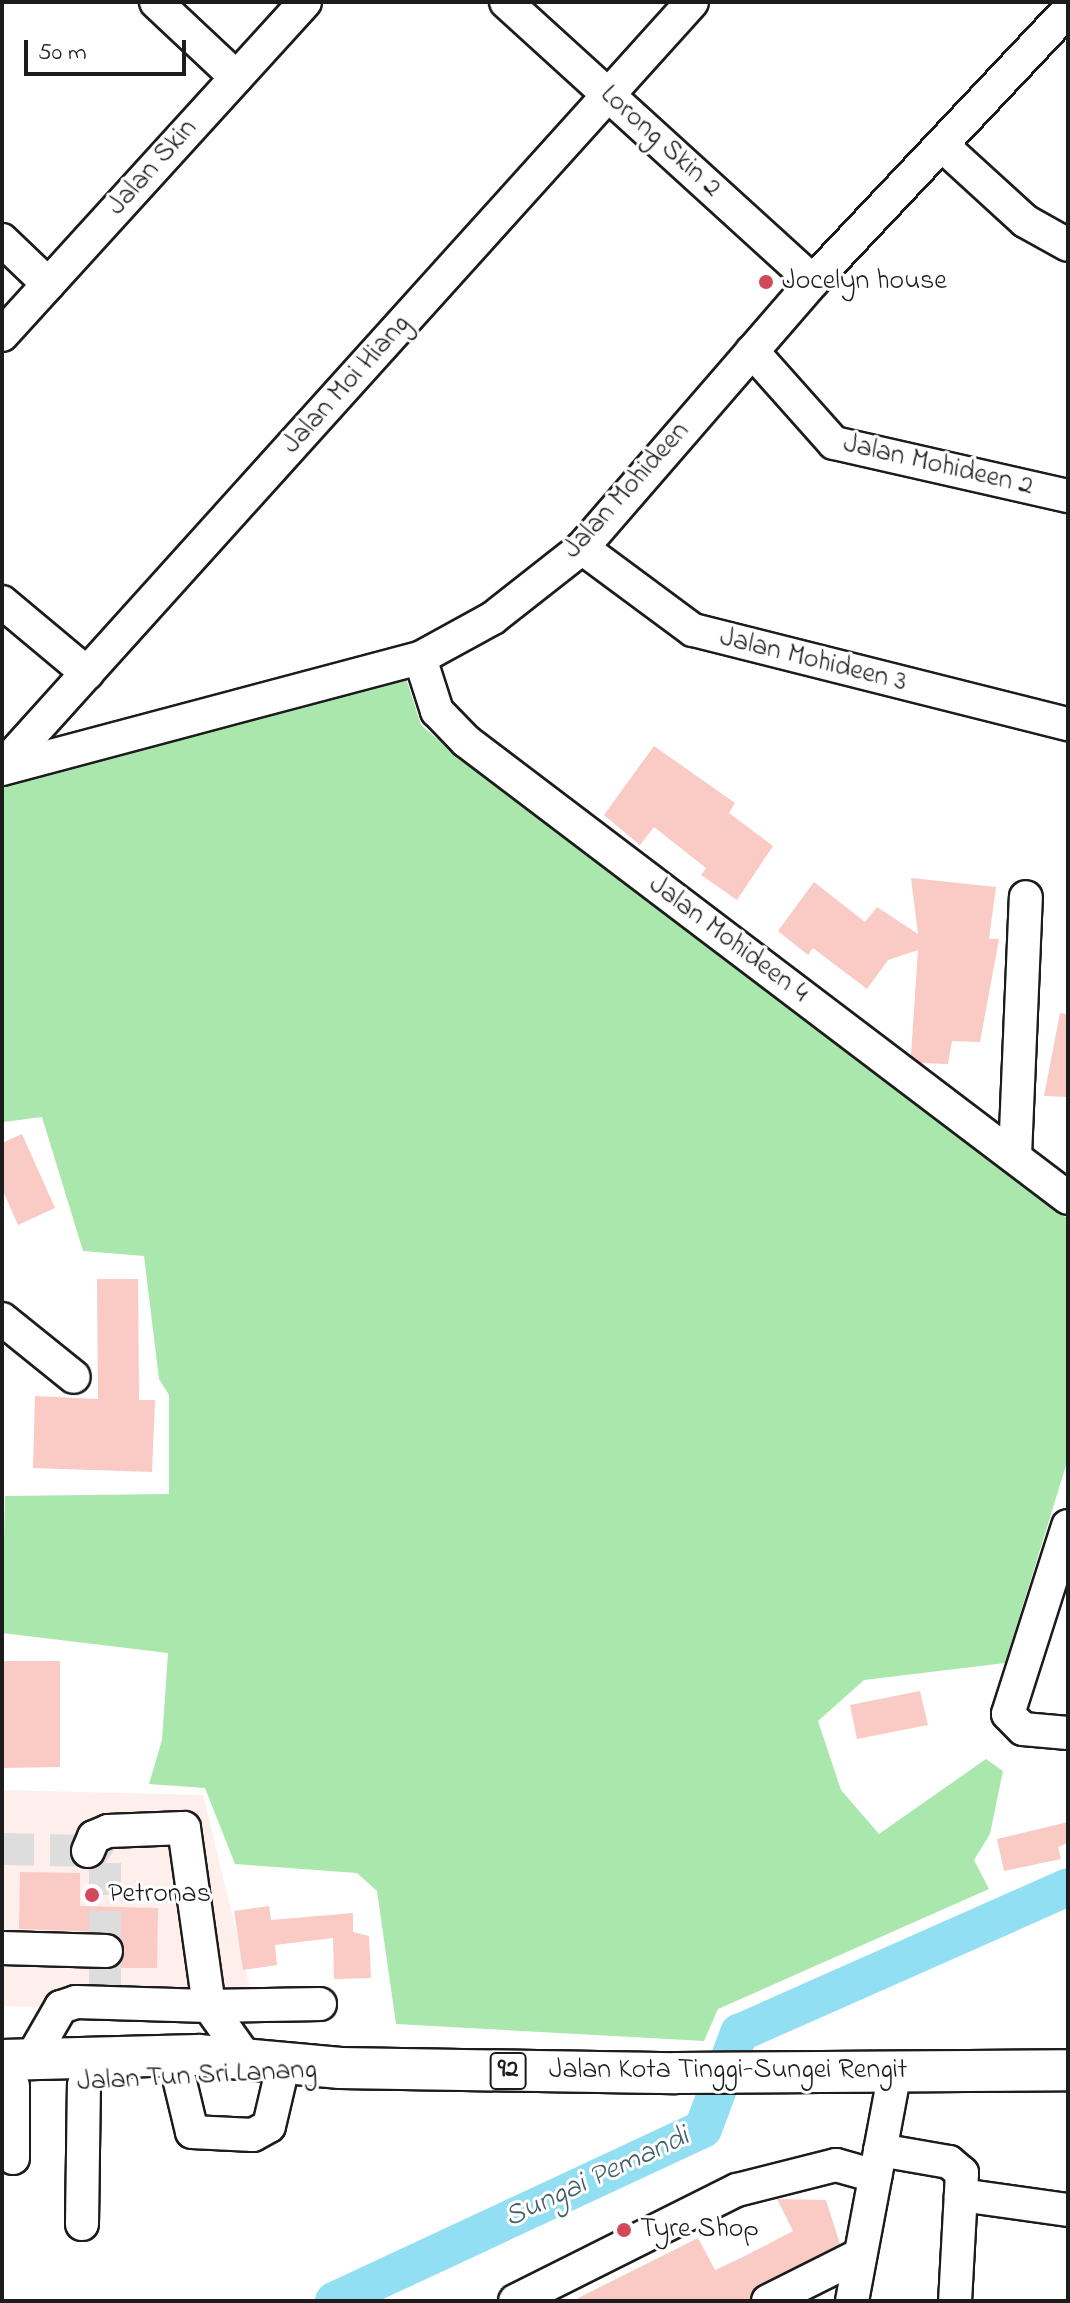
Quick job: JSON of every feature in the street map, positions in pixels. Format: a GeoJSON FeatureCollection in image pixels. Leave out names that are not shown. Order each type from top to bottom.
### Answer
{"type":"FeatureCollection","features":[{"type":"Feature","properties":{"kind":"main road","name":"Jalan Tun Sri Lanang"},"geometry":{"type":"LineString","coordinates":[[10,2068],[246,2058],[340,2068]]}},
{"type":"Feature","properties":{"kind":"main road","name":"Jalan Tun Sri Lanang"},"geometry":{"type":"LineString","coordinates":[[10,2068],[84,2085],[280,2079],[340,2068]]}},
{"type":"Feature","properties":{"kind":"main road","name":"Jalan Kota Tinggi-Sungei Rengit"},"geometry":{"type":"LineString","coordinates":[[340,2068],[676,2073],[1068,2070]]}},
{"type":"Feature","properties":{"kind":"street"},"geometry":{"type":"LineString","coordinates":[[156,2],[236,77]]}},
{"type":"Feature","properties":{"kind":"street","name":"Jalan Skin"},"geometry":{"type":"LineString","coordinates":[[2,335],[305,2]]}},
{"type":"Feature","properties":{"kind":"street","name":"Lorong Skin 2"},"geometry":{"type":"LineString","coordinates":[[506,2],[813,281]]}},
{"type":"Feature","properties":{"kind":"street","name":"Jalan Moi Hiang"},"geometry":{"type":"LineString","coordinates":[[2,768],[692,2]]}},
{"type":"Feature","properties":{"kind":"street","name":"Jalan Mohideen"},"geometry":{"type":"LineString","coordinates":[[2,768],[420,658],[493,618],[582,548],[813,281],[1068,10]]}},
{"type":"Feature","properties":{"kind":"street"},"geometry":{"type":"LineString","coordinates":[[943,146],[1025,221],[1068,245]]}},
{"type":"Feature","properties":{"kind":"street"},"geometry":{"type":"LineString","coordinates":[[2,240],[48,284]]}},
{"type":"Feature","properties":{"kind":"street","name":"Jalan Mohideen 2"},"geometry":{"type":"LineString","coordinates":[[752,351],[834,443],[1068,496]]}},
{"type":"Feature","properties":{"kind":"street","name":"Jalan Mohideen 3"},"geometry":{"type":"LineString","coordinates":[[582,548],[693,630],[1068,724]]}},
{"type":"Feature","properties":{"kind":"street"},"geometry":{"type":"LineString","coordinates":[[2,602],[87,673]]}},
{"type":"Feature","properties":{"kind":"street","name":"Jalan Mohideen 4"},"geometry":{"type":"LineString","coordinates":[[420,658],[437,711],[466,741],[1068,1198]]}},
{"type":"Feature","properties":{"kind":"street"},"geometry":{"type":"LineString","coordinates":[[1015,1156],[1026,897]]}},
{"type":"Feature","properties":{"kind":"street"},"geometry":{"type":"LineString","coordinates":[[2,1319],[74,1377]]}},
{"type":"Feature","properties":{"kind":"street"},"geometry":{"type":"LineString","coordinates":[[1068,1526],[1059,1587],[1009,1707],[1016,1726],[1068,1733]]}},
{"type":"Feature","properties":{"kind":"street"},"geometry":{"type":"LineString","coordinates":[[88,1851],[94,1837],[108,1831],[171,1825],[186,1830],[209,2006],[246,2058]]}},
{"type":"Feature","properties":{"kind":"street"},"geometry":{"type":"LineString","coordinates":[[2,1948],[106,1951]]}},
{"type":"Feature","properties":{"kind":"street"},"geometry":{"type":"LineString","coordinates":[[13,2158],[10,2068],[70,2002],[209,2006],[320,2004]]}},
{"type":"Feature","properties":{"kind":"street"},"geometry":{"type":"LineString","coordinates":[[852,2301],[895,2071]]}},
{"type":"Feature","properties":{"kind":"street"},"geometry":{"type":"LineString","coordinates":[[180,2082],[188,2126],[198,2135],[221,2136],[265,2130],[280,2079]]}},
{"type":"Feature","properties":{"kind":"street"},"geometry":{"type":"LineString","coordinates":[[82,2224],[84,2085]]}},
{"type":"Feature","properties":{"kind":"street"},"geometry":{"type":"LineString","coordinates":[[526,2298],[737,2190],[836,2165],[877,2163],[954,2164],[962,2173],[955,2301]]}},
{"type":"Feature","properties":{"kind":"street"},"geometry":{"type":"LineString","coordinates":[[961,2195],[1068,2210]]}},
{"type":"Feature","properties":{"kind":"street"},"geometry":{"type":"LineString","coordinates":[[768,2301],[860,2255]]}},
{"type":"Feature","properties":{"kind":"shaded area"},"geometry":{"type":"Polygon","coordinates":[[[2,1790],[203,1795],[256,2012],[2,2006],[2,1790]]]}},
{"type":"Feature","properties":{"kind":"green space"},"geometry":{"type":"Polygon","coordinates":[[[405,675],[421,725],[456,755],[1068,1219],[1068,1459],[1005,1663],[864,1680],[818,1721],[841,1790],[879,1834],[986,1759],[1003,1771],[990,1834],[974,1860],[989,1889],[718,2009],[704,2041],[396,2024],[377,1891],[357,1873],[235,1864],[205,1788],[149,1784],[162,1740],[168,1653],[2,1633],[5,1496],[169,1494],[169,1395],[159,1379],[144,1256],[83,1251],[42,1117],[4,1122],[2,1115],[2,786],[405,675]]]}},
{"type":"Feature","properties":{"kind":"building"},"geometry":{"type":"Polygon","coordinates":[[[654,746],[735,803],[729,813],[773,846],[737,900],[701,875],[706,868],[654,827],[640,845],[604,815],[654,746]]]}},
{"type":"Feature","properties":{"kind":"building"},"geometry":{"type":"Polygon","coordinates":[[[911,878],[996,887],[989,939],[999,939],[980,1042],[952,1041],[948,1064],[921,1063],[911,1055],[918,950],[888,960],[867,989],[813,948],[808,955],[778,931],[814,882],[865,922],[877,907],[918,934],[911,878]]]}},
{"type":"Feature","properties":{"kind":"building"},"geometry":{"type":"Polygon","coordinates":[[[1060,1013],[1068,1014],[1068,1097],[1044,1096],[1060,1013]]]}},
{"type":"Feature","properties":{"kind":"building"},"geometry":{"type":"Polygon","coordinates":[[[22,1134],[55,1208],[18,1225],[2,1189],[2,1143],[22,1134]]]}},
{"type":"Feature","properties":{"kind":"building"},"geometry":{"type":"Polygon","coordinates":[[[97,1279],[138,1279],[139,1400],[155,1400],[152,1472],[33,1468],[35,1396],[98,1399],[97,1279]]]}},
{"type":"Feature","properties":{"kind":"building"},"geometry":{"type":"Polygon","coordinates":[[[2,1661],[60,1661],[60,1767],[2,1768],[2,1661]]]}},
{"type":"Feature","properties":{"kind":"building"},"geometry":{"type":"Polygon","coordinates":[[[920,1691],[928,1725],[857,1739],[850,1705],[920,1691]]]}},
{"type":"Feature","properties":{"kind":"building"},"geometry":{"type":"Polygon","coordinates":[[[1068,1822],[1068,1843],[1058,1847],[1061,1859],[1004,1871],[997,1839],[1068,1822]]]}},
{"type":"Feature","properties":{"kind":"building"},"geometry":{"type":"Polygon","coordinates":[[[20,1872],[80,1873],[80,1906],[158,1908],[157,1968],[115,1968],[125,1951],[107,1932],[19,1929],[20,1872]]]}},
{"type":"Feature","properties":{"kind":"building"},"geometry":{"type":"Polygon","coordinates":[[[269,1906],[271,1920],[353,1913],[353,1932],[369,1936],[371,1978],[334,1979],[333,1938],[275,1945],[277,1965],[243,1970],[234,1911],[269,1906]]]}},
{"type":"Feature","properties":{"kind":"building"},"geometry":{"type":"Polygon","coordinates":[[[777,2199],[826,2200],[840,2244],[760,2284],[749,2301],[572,2301],[698,2238],[715,2270],[745,2256],[793,2231],[777,2199]]]}},
{"type":"Feature","properties":{"kind":"waterway","name":"Sungai Pemandi"},"geometry":{"type":"LineString","coordinates":[[334,2301],[703,2129],[739,2033],[1068,1887]]}},
{"type":"Feature","properties":{"kind":"tunnel"},"geometry":{"type":"LineString","coordinates":[[2,1849],[88,1851],[105,1863],[105,2003]]}},
{"type":"Feature","properties":{"kind":"place","name":"Jocelyn house"},"geometry":{"type":"Point","coordinates":[766,282]}},
{"type":"Feature","properties":{"kind":"place","name":"Petronas"},"geometry":{"type":"Point","coordinates":[92,1895]}},
{"type":"Feature","properties":{"kind":"place","name":"Tyre Shop"},"geometry":{"type":"Point","coordinates":[624,2230]}}]}
